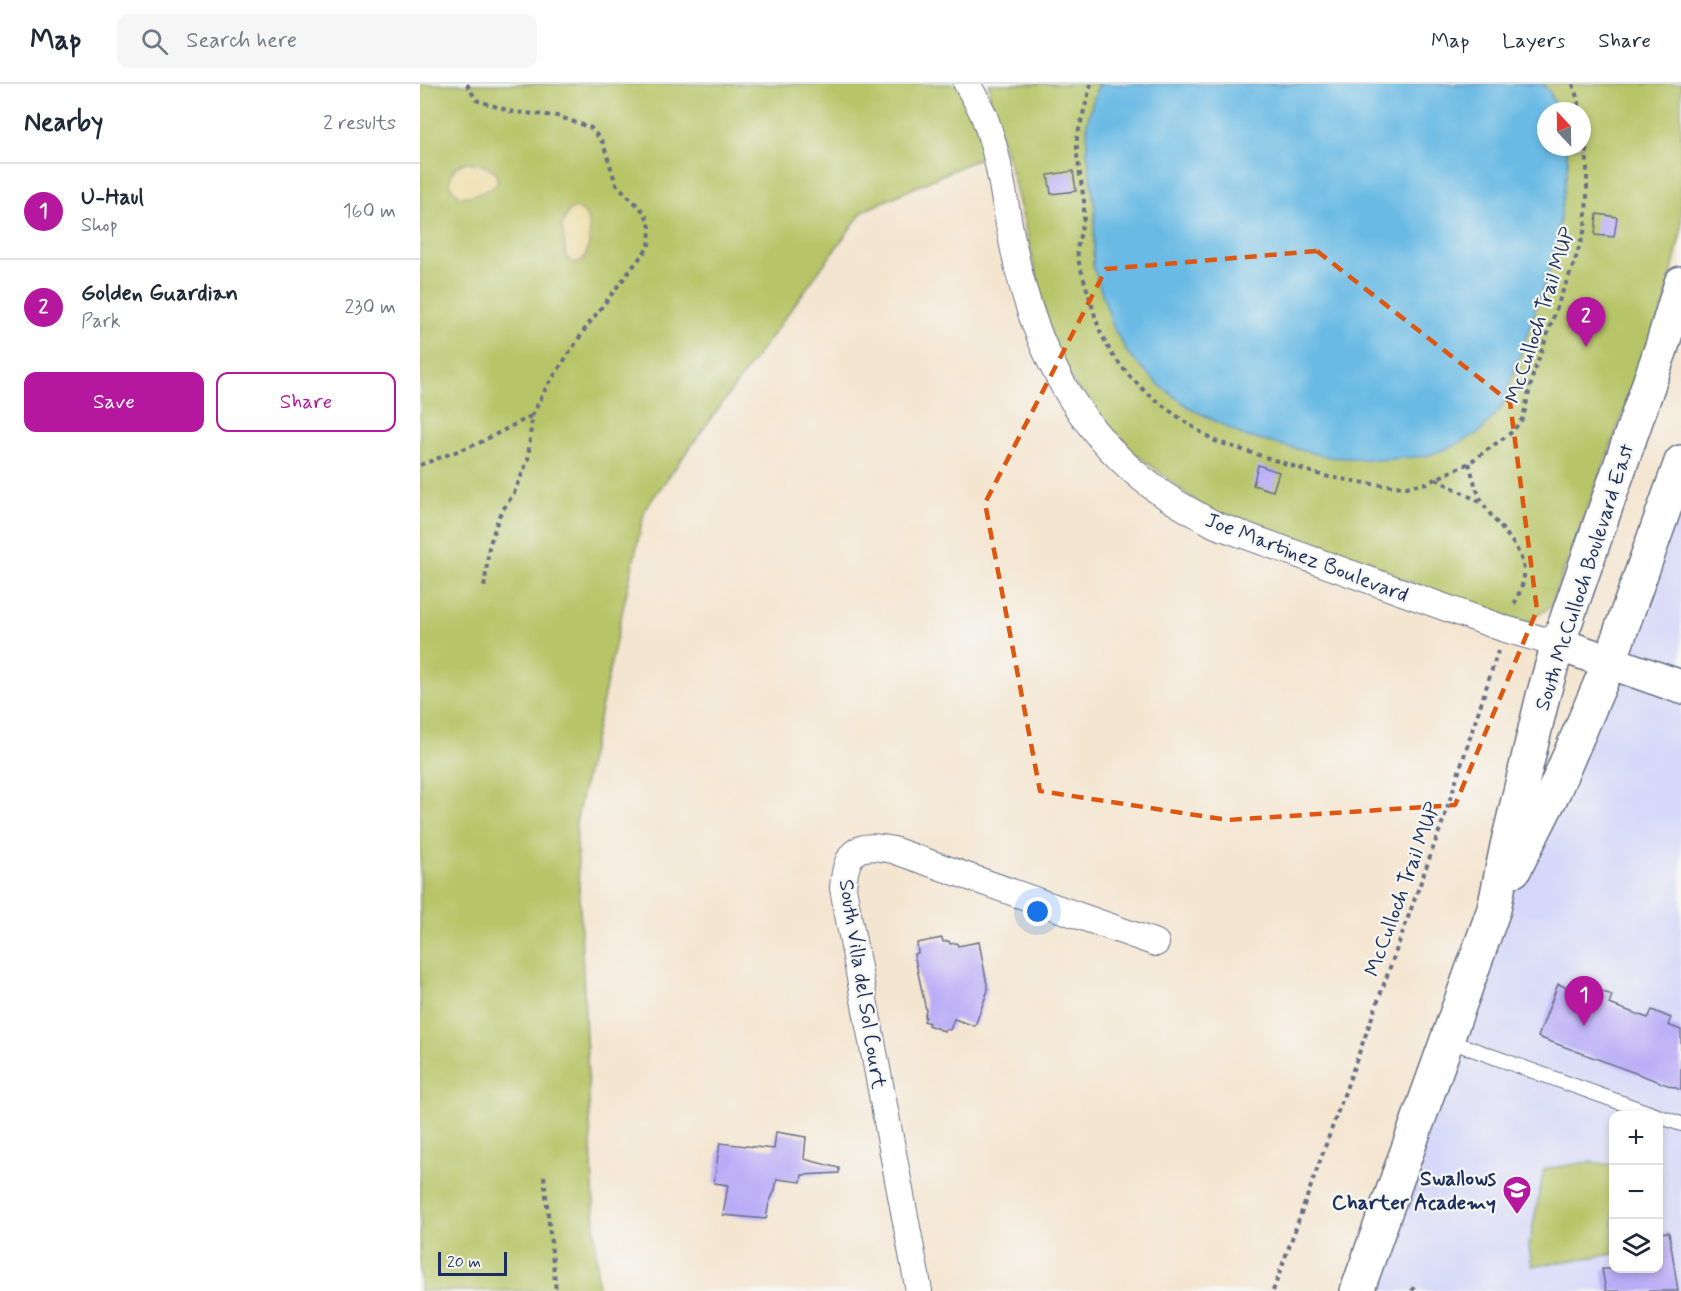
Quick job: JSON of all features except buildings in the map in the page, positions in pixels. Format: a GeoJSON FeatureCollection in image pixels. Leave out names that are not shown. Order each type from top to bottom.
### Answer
{"type":"FeatureCollection","features":[{"type":"Feature","properties":{"kind":"main road","name":"South McCulloch Boulevard East"},"geometry":{"type":"LineString","coordinates":[[1494,909],[1543,696],[1558,644],[1662,346],[1681,283]]}},
{"type":"Feature","properties":{"kind":"main road","name":"South McCulloch Boulevard East"},"geometry":{"type":"LineString","coordinates":[[1357,1291],[1494,909],[1555,789],[1610,661],[1681,462]]}},
{"type":"Feature","properties":{"kind":"main road"},"geometry":{"type":"LineString","coordinates":[[1558,644],[1681,687]]}},
{"type":"Feature","properties":{"kind":"street","name":"Joe Martinez Boulevard"},"geometry":{"type":"LineString","coordinates":[[967,84],[983,115],[992,140],[1021,285],[1032,319],[1060,382],[1079,412],[1101,441],[1125,464],[1154,488],[1216,525],[1505,629],[1558,644]]}},
{"type":"Feature","properties":{"kind":"street","name":"South Villa del Sol Court"},"geometry":{"type":"LineString","coordinates":[[919,1291],[843,888],[848,862],[854,853],[862,847],[893,850],[1156,943]]}},
{"type":"Feature","properties":{"kind":"lane"},"geometry":{"type":"LineString","coordinates":[[1447,1040],[1644,1111]]}},
{"type":"Feature","properties":{"kind":"lane"},"geometry":{"type":"LineString","coordinates":[[1663,1118],[1681,1124]]}},
{"type":"Feature","properties":{"kind":"path"},"geometry":{"type":"LineString","coordinates":[[467,84],[476,100],[513,112],[557,116],[591,128],[603,143],[616,184],[645,213],[650,227],[649,246],[587,326],[546,388],[532,416],[528,460],[514,493],[499,516],[489,547],[484,589]]}},
{"type":"Feature","properties":{"kind":"path","name":"McCulloch Trail MUP"},"geometry":{"type":"LineString","coordinates":[[1090,84],[1077,137],[1077,155],[1084,201],[1084,218],[1077,249],[1078,263],[1099,329],[1111,353],[1131,378],[1188,424],[1215,441],[1324,476],[1372,484],[1406,487],[1427,483],[1469,463],[1512,432],[1523,418],[1533,375],[1585,229],[1586,156]]}},
{"type":"Feature","properties":{"kind":"path","name":"McCulloch Trail MUP"},"geometry":{"type":"LineString","coordinates":[[1573,84],[1579,102]]}},
{"type":"Feature","properties":{"kind":"path"},"geometry":{"type":"LineString","coordinates":[[420,465],[479,443],[532,416]]}},
{"type":"Feature","properties":{"kind":"path","name":"McCulloch Trail MUP"},"geometry":{"type":"LineString","coordinates":[[1273,1291],[1444,818],[1505,629],[1524,578],[1523,561],[1516,546],[1483,504],[1474,484],[1469,463]]}},
{"type":"Feature","properties":{"kind":"path","name":"McCulloch Trail MUP"},"geometry":{"type":"LineString","coordinates":[[1435,478],[1483,504]]}},
{"type":"Feature","properties":{"kind":"path"},"geometry":{"type":"LineString","coordinates":[[544,1176],[556,1291]]}},
{"type":"Feature","properties":{"kind":"path"},"geometry":{"type":"LineString","coordinates":[[1411,1288],[1417,1291]]}},
{"type":"Feature","properties":{"kind":"highlighted area"},"geometry":{"type":"Polygon","coordinates":[[[1317,251],[1510,402],[1537,610],[1455,805],[1228,820],[1040,791],[985,503],[1106,269],[1317,251]]]}},
{"type":"Feature","properties":{"kind":"shaded area"},"geometry":{"type":"Polygon","coordinates":[[[1681,462],[1681,1291],[1357,1291],[1681,462]]]}},
{"type":"Feature","properties":{"kind":"green space"},"geometry":{"type":"Polygon","coordinates":[[[420,84],[966,84],[984,156],[863,211],[645,509],[576,822],[598,1291],[420,1291],[420,84]]]}},
{"type":"Feature","properties":{"kind":"green space"},"geometry":{"type":"Polygon","coordinates":[[[989,84],[1100,84],[1096,91],[1087,150],[1095,209],[1093,266],[1568,163],[1567,156],[1591,156],[1591,102],[1554,102],[1549,91],[1542,84],[1681,84],[1681,232],[1665,303],[1550,607],[1526,623],[1210,512],[1112,435],[1077,389],[1052,340],[1013,177],[990,101],[989,84]]]}},
{"type":"Feature","properties":{"kind":"green space"},"geometry":{"type":"Polygon","coordinates":[[[1590,1162],[1609,1164],[1609,1255],[1532,1266],[1529,1246],[1544,1169],[1590,1162]]]}},
{"type":"Feature","properties":{"kind":"sand"},"geometry":{"type":"Polygon","coordinates":[[[466,162],[480,164],[495,171],[498,183],[480,194],[459,196],[450,186],[451,177],[455,168],[466,162]]]}},
{"type":"Feature","properties":{"kind":"sand"},"geometry":{"type":"Polygon","coordinates":[[[577,208],[587,218],[590,237],[585,256],[582,260],[573,263],[566,257],[562,225],[569,210],[577,208]]]}},
{"type":"Feature","properties":{"kind":"water"},"geometry":{"type":"Polygon","coordinates":[[[1100,84],[1542,84],[1549,91],[1554,102],[1537,102],[1537,156],[1567,156],[1568,163],[1555,253],[1502,407],[1480,432],[1452,447],[1426,456],[1378,460],[1329,457],[1244,436],[1190,408],[1159,385],[1129,355],[1113,327],[1093,266],[1095,209],[1087,150],[1087,123],[1100,84]]]}},
{"type":"Feature","properties":{"kind":"place","name":"Golden Guardian"},"geometry":{"type":"Point","coordinates":[1586,347]}},
{"type":"Feature","properties":{"kind":"place","name":"U-Haul"},"geometry":{"type":"Point","coordinates":[1584,1026]}},
{"type":"Feature","properties":{"kind":"place","name":"Swallows Charter Academy"},"geometry":{"type":"Point","coordinates":[1517,1216]}}]}
